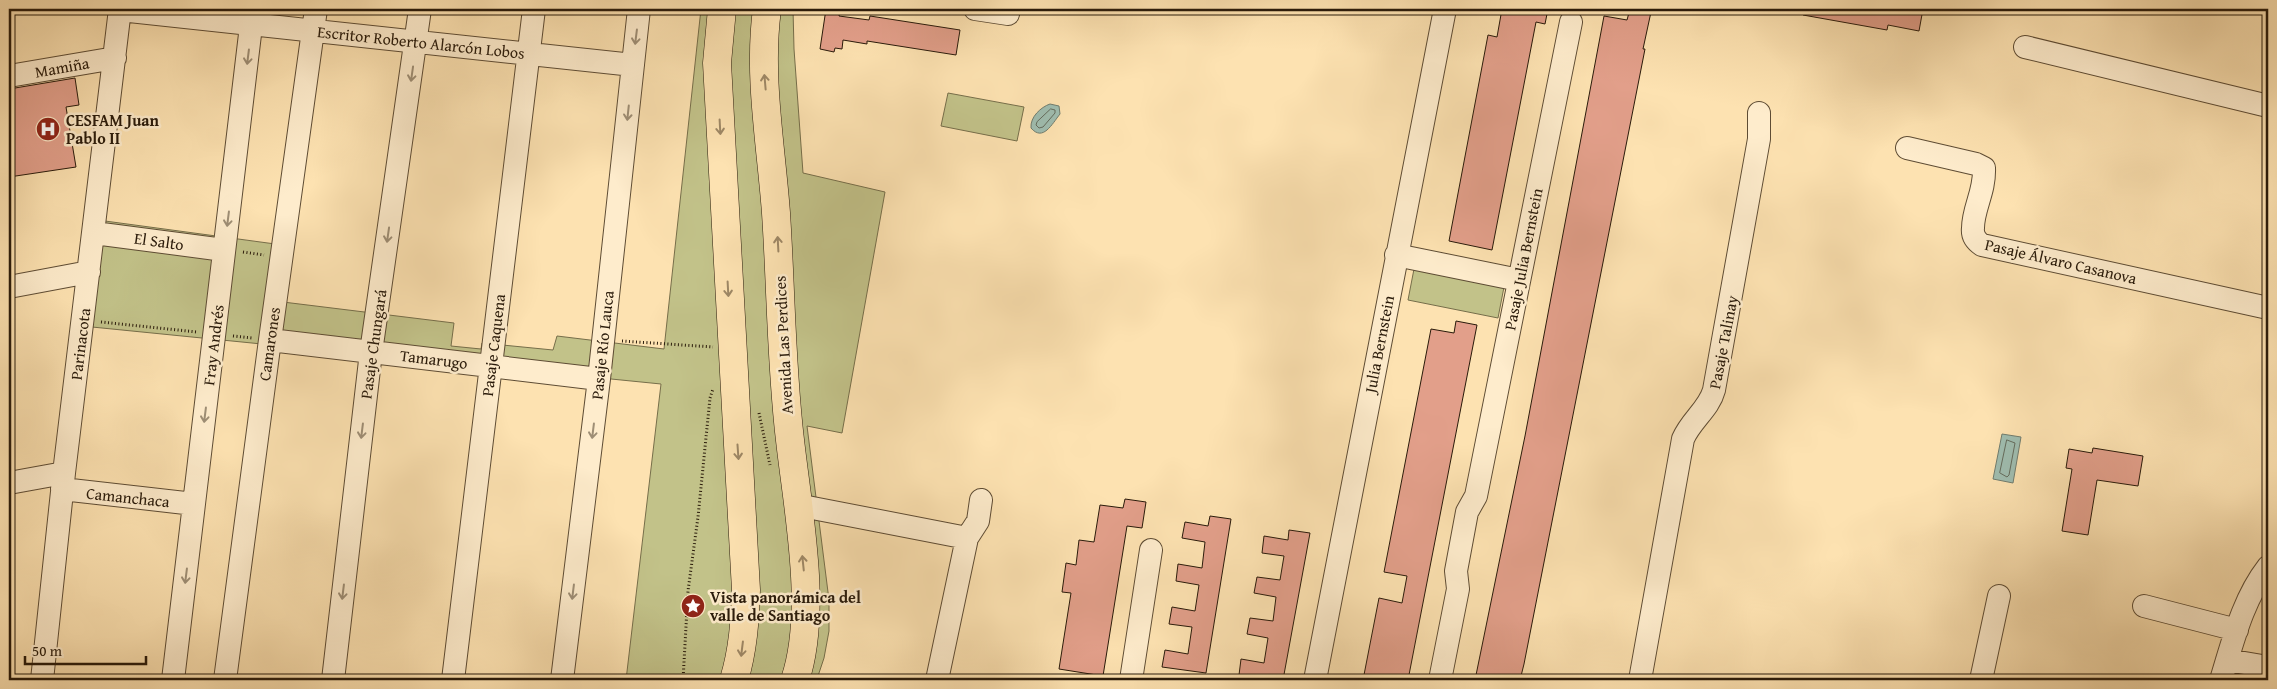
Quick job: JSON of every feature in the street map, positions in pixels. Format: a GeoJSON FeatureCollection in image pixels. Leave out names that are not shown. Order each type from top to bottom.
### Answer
{"type":"FeatureCollection","features":[{"type":"Feature","properties":{"kind":"main road"},"geometry":{"type":"LineString","coordinates":[[722,9],[717,63],[746,590],[741,657],[734,680]]}},
{"type":"Feature","properties":{"kind":"main road","name":"Avenida Las Perdices"},"geometry":{"type":"LineString","coordinates":[[767,9],[763,55],[777,226],[788,424],[806,586],[803,648],[795,680]]}},
{"type":"Feature","properties":{"kind":"street","name":"Escritor Roberto Alarcón Lobos"},"geometry":{"type":"LineString","coordinates":[[120,9],[315,19],[416,41],[633,65]]}},
{"type":"Feature","properties":{"kind":"street","name":"Parinacota"},"geometry":{"type":"LineString","coordinates":[[42,680],[63,481],[120,9]]}},
{"type":"Feature","properties":{"kind":"street","name":"Pasaje Chungará"},"geometry":{"type":"LineString","coordinates":[[333,680],[371,352],[420,9]]}},
{"type":"Feature","properties":{"kind":"street","name":"Pasaje Caquena"},"geometry":{"type":"LineString","coordinates":[[452,680],[534,9]]}},
{"type":"Feature","properties":{"kind":"street","name":"Pasaje Río Lauca"},"geometry":{"type":"LineString","coordinates":[[562,680],[599,379],[639,9]]}},
{"type":"Feature","properties":{"kind":"street"},"geometry":{"type":"LineString","coordinates":[[974,9],[1008,14],[1010,9]]}},
{"type":"Feature","properties":{"kind":"street","name":"Julia Bernstein"},"geometry":{"type":"LineString","coordinates":[[1315,680],[1445,9]]}},
{"type":"Feature","properties":{"kind":"street","name":"Fray Andrés"},"geometry":{"type":"LineString","coordinates":[[173,680],[252,16]]}},
{"type":"Feature","properties":{"kind":"street","name":"Camarones"},"geometry":{"type":"LineString","coordinates":[[225,680],[315,19]]}},
{"type":"Feature","properties":{"kind":"street","name":"Pasaje Julia Bernstein"},"geometry":{"type":"LineString","coordinates":[[1440,680],[1458,589],[1467,572],[1478,513],[1476,496],[1571,22]]}},
{"type":"Feature","properties":{"kind":"street"},"geometry":{"type":"LineString","coordinates":[[2025,47],[2268,106]]}},
{"type":"Feature","properties":{"kind":"street","name":"Mamiña"},"geometry":{"type":"LineString","coordinates":[[9,76],[115,58]]}},
{"type":"Feature","properties":{"kind":"street","name":"Pasaje Talinay"},"geometry":{"type":"LineString","coordinates":[[1640,680],[1684,439],[1690,426],[1711,402],[1714,390],[1759,139],[1759,113]]}},
{"type":"Feature","properties":{"kind":"street","name":"Pasaje Álvaro Casanova"},"geometry":{"type":"LineString","coordinates":[[1907,148],[1976,164],[1984,168],[1985,182],[1973,228],[1975,239],[1982,246],[2268,308]]}},
{"type":"Feature","properties":{"kind":"street","name":"El Salto"},"geometry":{"type":"LineString","coordinates":[[94,233],[224,250]]}},
{"type":"Feature","properties":{"kind":"street"},"geometry":{"type":"LineString","coordinates":[[1396,255],[1519,280]]}},
{"type":"Feature","properties":{"kind":"street"},"geometry":{"type":"LineString","coordinates":[[9,286],[89,272]]}},
{"type":"Feature","properties":{"kind":"street","name":"Tamarugo"},"geometry":{"type":"LineString","coordinates":[[270,340],[599,379]]}},
{"type":"Feature","properties":{"kind":"street","name":"Camanchaca"},"geometry":{"type":"LineString","coordinates":[[9,483],[63,481],[194,504]]}},
{"type":"Feature","properties":{"kind":"street"},"geometry":{"type":"LineString","coordinates":[[938,680],[966,538],[978,521],[981,500]]}},
{"type":"Feature","properties":{"kind":"street"},"geometry":{"type":"LineString","coordinates":[[797,505],[966,538]]}},
{"type":"Feature","properties":{"kind":"street"},"geometry":{"type":"LineString","coordinates":[[1131,680],[1151,550]]}},
{"type":"Feature","properties":{"kind":"street"},"geometry":{"type":"LineString","coordinates":[[2268,567],[2255,584],[2224,670],[2268,666]]}},
{"type":"Feature","properties":{"kind":"street"},"geometry":{"type":"LineString","coordinates":[[1981,680],[2000,596]]}},
{"type":"Feature","properties":{"kind":"street"},"geometry":{"type":"LineString","coordinates":[[2144,606],[2237,630]]}},
{"type":"Feature","properties":{"kind":"path"},"geometry":{"type":"LineString","coordinates":[[224,250],[282,257]]}},
{"type":"Feature","properties":{"kind":"path"},"geometry":{"type":"LineString","coordinates":[[83,320],[270,340]]}},
{"type":"Feature","properties":{"kind":"path"},"geometry":{"type":"LineString","coordinates":[[603,339],[732,357],[710,398],[698,517],[688,591],[683,680]]}},
{"type":"Feature","properties":{"kind":"green space"},"geometry":{"type":"Polygon","coordinates":[[[701,9],[793,9],[803,173],[885,192],[842,433],[807,426],[829,600],[829,631],[824,658],[817,679],[820,680],[626,680],[661,384],[92,327],[105,221],[290,246],[283,302],[454,323],[451,346],[481,349],[482,343],[553,350],[557,336],[664,349],[701,9]]]}},
{"type":"Feature","properties":{"kind":"green space"},"geometry":{"type":"Polygon","coordinates":[[[948,93],[1024,107],[1017,141],[941,126],[948,93]]]}},
{"type":"Feature","properties":{"kind":"green space"},"geometry":{"type":"Polygon","coordinates":[[[1414,269],[1504,287],[1498,318],[1408,300],[1414,269]]]}},
{"type":"Feature","properties":{"kind":"water"},"geometry":{"type":"Polygon","coordinates":[[[1050,104],[1059,106],[1060,114],[1047,130],[1039,133],[1035,132],[1031,128],[1034,116],[1043,107],[1050,104]]]}},
{"type":"Feature","properties":{"kind":"water"},"geometry":{"type":"Polygon","coordinates":[[[2002,434],[2021,437],[2013,483],[1993,479],[2002,434]]]}},
{"type":"Feature","properties":{"kind":"building"},"geometry":{"type":"Polygon","coordinates":[[[826,9],[840,9],[839,16],[869,20],[870,16],[960,30],[956,55],[867,41],[867,44],[843,40],[842,49],[835,48],[834,52],[820,49],[826,9]]]}},
{"type":"Feature","properties":{"kind":"building"},"geometry":{"type":"Polygon","coordinates":[[[1502,9],[1548,9],[1545,24],[1536,22],[1492,250],[1449,241],[1488,35],[1497,37],[1502,9]]]}},
{"type":"Feature","properties":{"kind":"building"},"geometry":{"type":"Polygon","coordinates":[[[1630,9],[1651,12],[1524,664],[1520,680],[1475,680],[1525,436],[1604,16],[1627,20],[1630,9]]]}},
{"type":"Feature","properties":{"kind":"building"},"geometry":{"type":"Polygon","coordinates":[[[1803,9],[1923,9],[1919,31],[1888,25],[1887,30],[1803,15],[1803,9]]]}},
{"type":"Feature","properties":{"kind":"building","name":"CESFAM Juan Pablo II"},"geometry":{"type":"Polygon","coordinates":[[[75,78],[79,105],[66,107],[76,167],[9,177],[9,89],[75,78]]]}},
{"type":"Feature","properties":{"kind":"building"},"geometry":{"type":"Polygon","coordinates":[[[1456,321],[1477,325],[1408,680],[1363,680],[1379,598],[1402,603],[1407,576],[1384,572],[1431,329],[1454,333],[1456,321]]]}},
{"type":"Feature","properties":{"kind":"building"},"geometry":{"type":"Polygon","coordinates":[[[2093,448],[2143,456],[2138,486],[2097,480],[2088,535],[2062,531],[2072,469],[2066,468],[2069,449],[2092,453],[2093,448]]]}},
{"type":"Feature","properties":{"kind":"building"},"geometry":{"type":"Polygon","coordinates":[[[1125,499],[1146,502],[1142,528],[1127,526],[1103,676],[1059,669],[1071,593],[1062,592],[1066,563],[1076,565],[1079,540],[1094,542],[1100,505],[1123,508],[1125,499]]]}},
{"type":"Feature","properties":{"kind":"building"},"geometry":{"type":"Polygon","coordinates":[[[1210,516],[1231,519],[1206,673],[1162,667],[1165,650],[1188,654],[1192,627],[1169,624],[1172,607],[1195,611],[1199,585],[1176,581],[1178,564],[1202,568],[1205,542],[1182,538],[1185,522],[1208,526],[1210,516]]]}},
{"type":"Feature","properties":{"kind":"building"},"geometry":{"type":"Polygon","coordinates":[[[1289,530],[1310,533],[1283,680],[1239,675],[1241,659],[1264,663],[1268,638],[1247,634],[1250,618],[1273,621],[1276,597],[1254,593],[1257,577],[1280,580],[1284,556],[1262,553],[1264,536],[1288,540],[1289,530]]]}},
{"type":"Feature","properties":{"kind":"place","name":"CESFAM Juan Pablo II"},"geometry":{"type":"Point","coordinates":[48,129]}},
{"type":"Feature","properties":{"kind":"place","name":"Vista panorámica del valle de Santiago"},"geometry":{"type":"Point","coordinates":[693,606]}}]}
